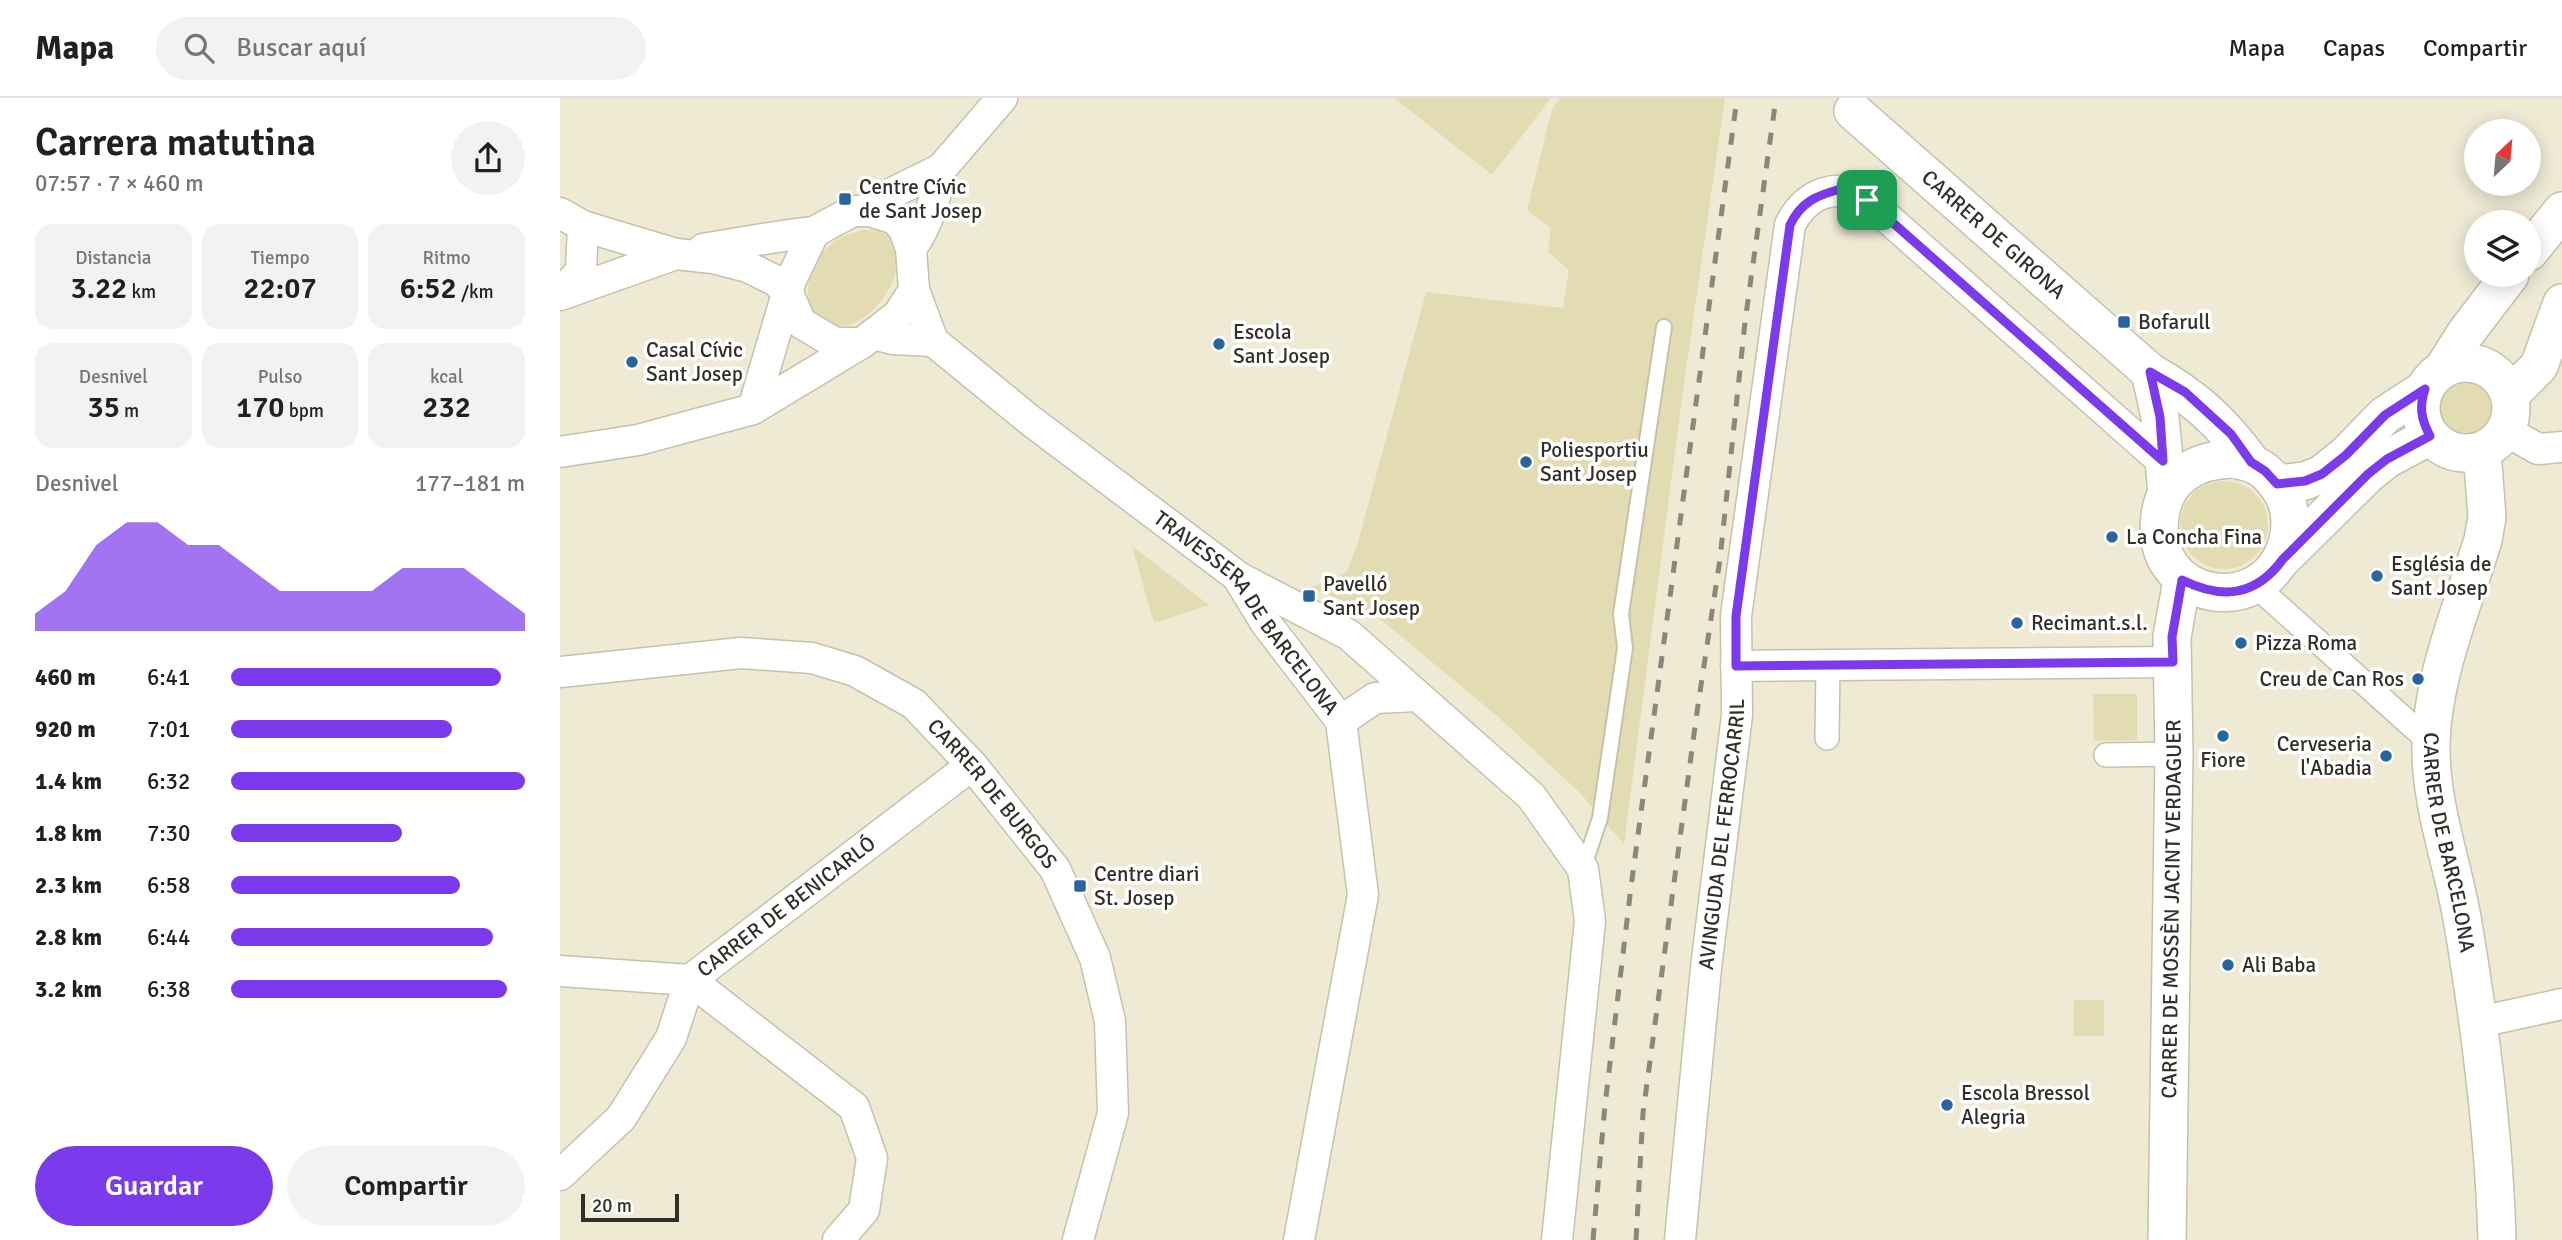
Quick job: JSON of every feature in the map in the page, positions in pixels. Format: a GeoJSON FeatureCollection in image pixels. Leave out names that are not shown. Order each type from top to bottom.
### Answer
{"type":"FeatureCollection","features":[{"type":"Feature","properties":{"kind":"street"},"geometry":{"type":"LineString","coordinates":[[870,211],[886,196],[941,169],[1002,98]]}},
{"type":"Feature","properties":{"kind":"street","name":"CARRER DE GIRONA"},"geometry":{"type":"LineString","coordinates":[[1848,102],[2150,372],[2185,392],[2231,434],[2264,473]]}},
{"type":"Feature","properties":{"kind":"street"},"geometry":{"type":"LineString","coordinates":[[911,248],[925,228],[941,169]]}},
{"type":"Feature","properties":{"kind":"street","name":"AVINGUDA DEL FERROCARRIL"},"geometry":{"type":"LineString","coordinates":[[1680,1240],[1706,968],[1737,715],[1736,616],[1790,225],[1797,211],[1805,202],[1821,194],[1841,189],[1855,192],[1867,200],[2165,477]]}},
{"type":"Feature","properties":{"kind":"street"},"geometry":{"type":"LineString","coordinates":[[560,294],[676,254],[713,258],[748,267],[776,281],[788,293],[801,323],[835,343],[867,339],[933,341],[914,290],[911,248],[904,229],[895,219],[870,211],[853,211],[814,232],[676,254],[629,255],[604,246],[571,220]]}},
{"type":"Feature","properties":{"kind":"street"},"geometry":{"type":"LineString","coordinates":[[2541,237],[2562,211]]}},
{"type":"Feature","properties":{"kind":"street"},"geometry":{"type":"LineString","coordinates":[[560,294],[581,271],[571,220]]}},
{"type":"Feature","properties":{"kind":"street"},"geometry":{"type":"LineString","coordinates":[[753,409],[791,280],[814,232]]}},
{"type":"Feature","properties":{"kind":"street"},"geometry":{"type":"LineString","coordinates":[[748,267],[764,291],[774,339]]}},
{"type":"Feature","properties":{"kind":"street"},"geometry":{"type":"LineString","coordinates":[[2501,287],[2434,379],[2421,400],[2421,413],[2430,436],[2454,452],[2468,454],[2494,441],[2539,449],[2562,447]]}},
{"type":"Feature","properties":{"kind":"street"},"geometry":{"type":"LineString","coordinates":[[560,452],[638,440],[753,409],[867,339],[898,315],[914,290]]}},
{"type":"Feature","properties":{"kind":"street"},"geometry":{"type":"LineString","coordinates":[[2165,477],[2180,476],[2194,465],[2212,460],[2305,481],[2322,474],[2346,455],[2385,415],[2455,364],[2483,366],[2495,373],[2510,395],[2539,366],[2562,303]]}},
{"type":"Feature","properties":{"kind":"street","name":"TRAVESSERA DE BARCELONA"},"geometry":{"type":"LineString","coordinates":[[933,341],[1031,421],[1237,576],[1265,622],[1341,721],[1363,895],[1299,1240]]}},
{"type":"Feature","properties":{"kind":"street"},"geometry":{"type":"LineString","coordinates":[[2150,372],[2160,417],[2165,477],[2158,529],[2161,548],[2169,566],[2182,580],[2217,592],[2239,591],[2256,586],[2271,575],[2283,559],[2368,474],[2387,459],[2430,436]]}},
{"type":"Feature","properties":{"kind":"street","name":"CARRER DE BARCELONA"},"geometry":{"type":"LineString","coordinates":[[2497,1240],[2496,1196],[2479,1022],[2461,913],[2432,780],[2431,743],[2437,687],[2483,540],[2494,441],[2512,414],[2510,395]]}},
{"type":"Feature","properties":{"kind":"street"},"geometry":{"type":"LineString","coordinates":[[2264,473],[2285,497],[2290,516],[2289,536],[2283,559]]}},
{"type":"Feature","properties":{"kind":"street"},"geometry":{"type":"LineString","coordinates":[[1237,576],[1349,635],[1531,796],[1583,869],[1590,922],[1557,1240]]}},
{"type":"Feature","properties":{"kind":"street","name":"CARRER DE MOSSÈN JACINT VERDAGUER"},"geometry":{"type":"LineString","coordinates":[[2167,1240],[2174,754],[2172,637],[2182,580]]}},
{"type":"Feature","properties":{"kind":"street"},"geometry":{"type":"LineString","coordinates":[[2256,586],[2431,743]]}},
{"type":"Feature","properties":{"kind":"street","name":"CARRER DE BURGOS"},"geometry":{"type":"LineString","coordinates":[[560,672],[741,653],[811,658],[855,671],[914,704],[972,765],[1055,869],[1095,958],[1110,1021],[1113,1113],[1078,1240]]}},
{"type":"Feature","properties":{"kind":"street"},"geometry":{"type":"LineString","coordinates":[[1736,666],[2173,662]]}},
{"type":"Feature","properties":{"kind":"street"},"geometry":{"type":"LineString","coordinates":[[1827,738],[1828,665]]}},
{"type":"Feature","properties":{"kind":"street"},"geometry":{"type":"LineString","coordinates":[[1341,721],[1375,698],[1418,696]]}},
{"type":"Feature","properties":{"kind":"street"},"geometry":{"type":"LineString","coordinates":[[2106,755],[2174,754]]}},
{"type":"Feature","properties":{"kind":"street","name":"CARRER DE BENICARLÓ"},"geometry":{"type":"LineString","coordinates":[[560,1175],[621,1118],[671,1038],[690,980],[972,765]]}},
{"type":"Feature","properties":{"kind":"street"},"geometry":{"type":"LineString","coordinates":[[560,971],[690,980],[854,1107],[872,1158],[864,1210],[838,1240]]}},
{"type":"Feature","properties":{"kind":"street"},"geometry":{"type":"LineString","coordinates":[[2479,1022],[2562,1004]]}},
{"type":"Feature","properties":{"kind":"lane"},"geometry":{"type":"LineString","coordinates":[[1583,869],[1600,818],[1625,648],[1621,614],[1664,327]]}},
{"type":"Feature","properties":{"kind":"shaded area"},"geometry":{"type":"Polygon","coordinates":[[[1394,98],[1551,98],[1492,175],[1394,98]]]}},
{"type":"Feature","properties":{"kind":"shaded area","name":"Poliesportiu Sant Josep"},"geometry":{"type":"Polygon","coordinates":[[[1560,98],[1725,98],[1684,383],[1624,844],[1580,793],[1496,715],[1374,614],[1310,587],[1326,583],[1347,572],[1358,542],[1426,292],[1563,308],[1569,270],[1548,252],[1551,228],[1527,210],[1552,109],[1560,98]]]}},
{"type":"Feature","properties":{"kind":"shaded area"},"geometry":{"type":"Polygon","coordinates":[[[864,230],[879,231],[889,236],[897,258],[892,283],[878,305],[858,321],[847,325],[826,324],[813,313],[810,305],[808,288],[812,271],[832,243],[846,235],[864,230]]]}},
{"type":"Feature","properties":{"kind":"shaded area"},"geometry":{"type":"Polygon","coordinates":[[[2464,379],[2475,381],[2484,387],[2490,396],[2490,418],[2484,427],[2475,433],[2464,435],[2453,433],[2444,427],[2438,418],[2436,407],[2438,396],[2444,387],[2453,381],[2464,379]]]}},
{"type":"Feature","properties":{"kind":"shaded area"},"geometry":{"type":"Polygon","coordinates":[[[2224,481],[2241,485],[2255,494],[2264,508],[2268,525],[2264,542],[2255,556],[2241,565],[2224,569],[2207,565],[2193,556],[2184,542],[2180,525],[2184,508],[2193,494],[2207,485],[2224,481]]]}},
{"type":"Feature","properties":{"kind":"shaded area"},"geometry":{"type":"Polygon","coordinates":[[[1132,546],[1209,605],[1154,623],[1132,546]]]}},
{"type":"Feature","properties":{"kind":"shaded area"},"geometry":{"type":"Polygon","coordinates":[[[2093,694],[2137,694],[2137,740],[2094,741],[2093,694]]]}},
{"type":"Feature","properties":{"kind":"shaded area"},"geometry":{"type":"Polygon","coordinates":[[[2074,1000],[2104,1000],[2104,1036],[2073,1036],[2074,1000]]]}},
{"type":"Feature","properties":{"kind":"railway"},"geometry":{"type":"LineString","coordinates":[[1593,1240],[1605,1105],[1631,887],[1737,98]]}},
{"type":"Feature","properties":{"kind":"railway"},"geometry":{"type":"LineString","coordinates":[[1636,1240],[1643,1113],[1720,559],[1745,322],[1776,98]]}},
{"type":"Feature","properties":{"kind":"place","name":"Centre Cívic de Sant Josep"},"geometry":{"type":"Point","coordinates":[845,199]}},
{"type":"Feature","properties":{"kind":"place","name":"Bofarull"},"geometry":{"type":"Point","coordinates":[2124,322]}},
{"type":"Feature","properties":{"kind":"place","name":"Escola Sant Josep"},"geometry":{"type":"Point","coordinates":[1219,344]}},
{"type":"Feature","properties":{"kind":"place","name":"Casal Cívic Sant Josep"},"geometry":{"type":"Point","coordinates":[632,362]}},
{"type":"Feature","properties":{"kind":"place","name":"Poliesportiu Sant Josep"},"geometry":{"type":"Point","coordinates":[1526,462]}},
{"type":"Feature","properties":{"kind":"place","name":"La Concha Fina"},"geometry":{"type":"Point","coordinates":[2112,537]}},
{"type":"Feature","properties":{"kind":"place","name":"Església de Sant Josep"},"geometry":{"type":"Point","coordinates":[2377,576]}},
{"type":"Feature","properties":{"kind":"place","name":"Pavelló Sant Josep"},"geometry":{"type":"Point","coordinates":[1309,596]}},
{"type":"Feature","properties":{"kind":"place","name":"Recimant.s.l."},"geometry":{"type":"Point","coordinates":[2017,623]}},
{"type":"Feature","properties":{"kind":"place","name":"Pizza Roma"},"geometry":{"type":"Point","coordinates":[2241,643]}},
{"type":"Feature","properties":{"kind":"place","name":"Creu de Can Ros"},"geometry":{"type":"Point","coordinates":[2418,679]}},
{"type":"Feature","properties":{"kind":"place","name":"Fiore"},"geometry":{"type":"Point","coordinates":[2223,736]}},
{"type":"Feature","properties":{"kind":"place","name":"Cerveseria l'Abadia"},"geometry":{"type":"Point","coordinates":[2386,756]}},
{"type":"Feature","properties":{"kind":"place","name":"Centre diari St. Josep"},"geometry":{"type":"Point","coordinates":[1080,886]}},
{"type":"Feature","properties":{"kind":"place","name":"Ali Baba"},"geometry":{"type":"Point","coordinates":[2228,965]}},
{"type":"Feature","properties":{"kind":"place","name":"Escola Bressol Alegria"},"geometry":{"type":"Point","coordinates":[1947,1105]}},
{"type":"Feature","properties":{"kind":"route"},"geometry":{"type":"LineString","coordinates":[[1841,189],[1855,192],[1867,200],[2163,461],[2160,417],[2150,372],[2185,392],[2231,434],[2251,462],[2265,471],[2277,484],[2305,481],[2322,474],[2346,455],[2385,415],[2425,389],[2421,400],[2421,413],[2430,436],[2387,459],[2368,474],[2283,559],[2271,575],[2256,586],[2239,591],[2217,592],[2182,580],[2172,637],[2173,662],[1736,666],[1736,616],[1790,225],[1805,202],[1821,194],[1841,189]]}}]}
